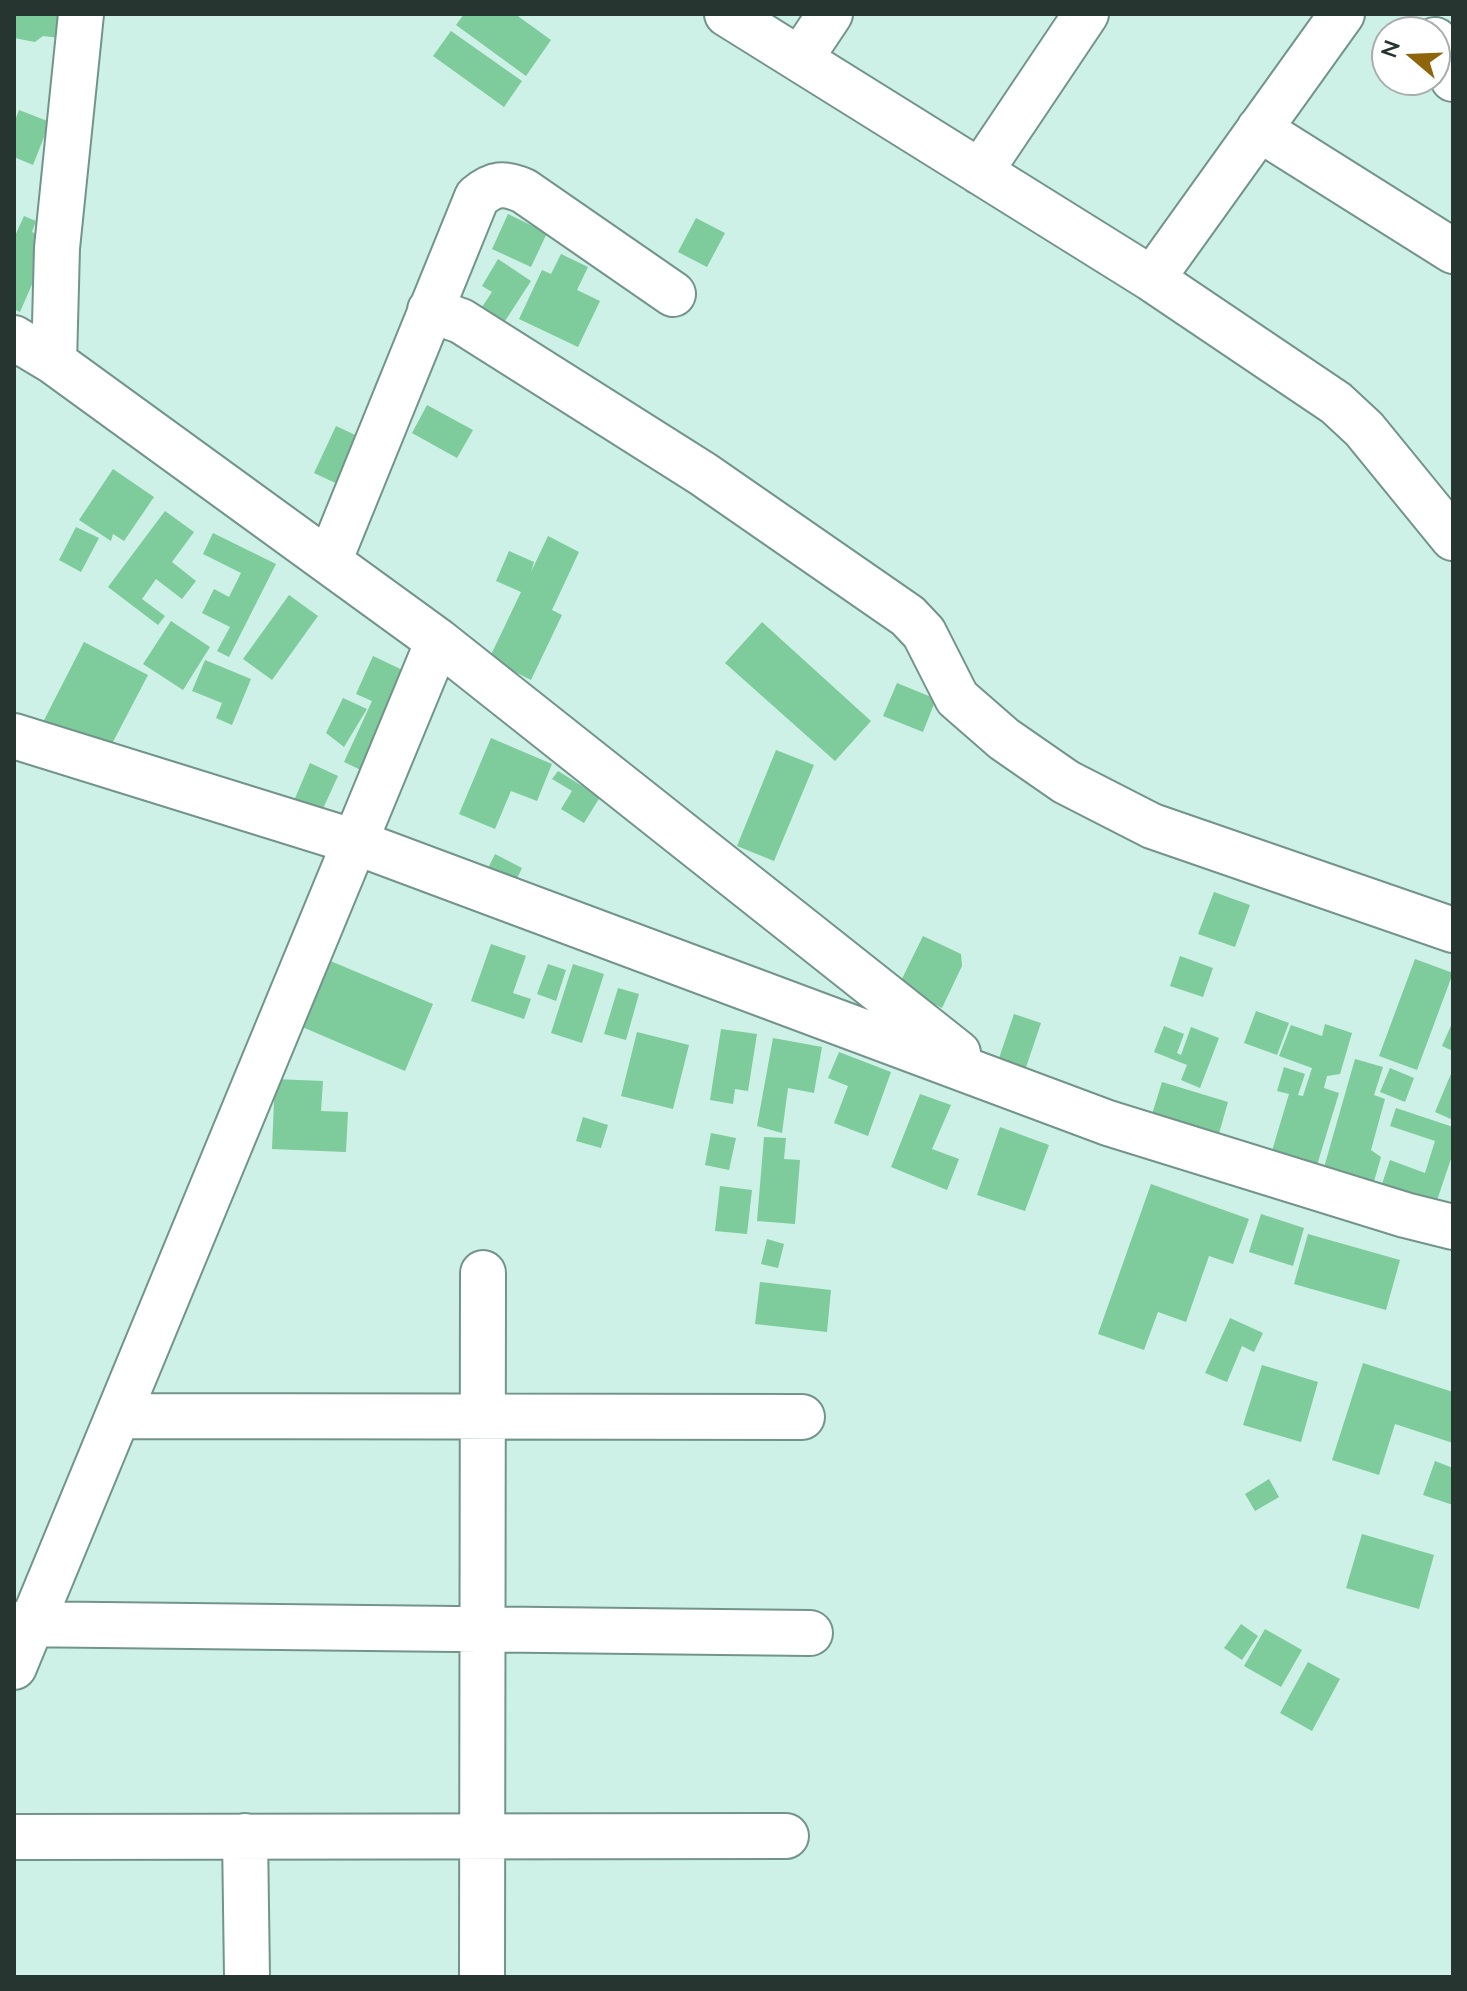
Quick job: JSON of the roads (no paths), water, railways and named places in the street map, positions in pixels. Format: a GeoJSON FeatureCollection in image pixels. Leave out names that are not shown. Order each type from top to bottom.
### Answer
{"type":"FeatureCollection","features":[{"type":"Feature","properties":{"kind":"street"},"geometry":{"type":"LineString","coordinates":[[54,362],[57,248],[81,14]]}},
{"type":"Feature","properties":{"kind":"street"},"geometry":{"type":"LineString","coordinates":[[727,14],[1152,279],[1336,403],[1364,429],[1453,538]]}},
{"type":"Feature","properties":{"kind":"street"},"geometry":{"type":"LineString","coordinates":[[800,59],[830,14]]}},
{"type":"Feature","properties":{"kind":"street"},"geometry":{"type":"LineString","coordinates":[[980,172],[1086,14]]}},
{"type":"Feature","properties":{"kind":"street"},"geometry":{"type":"LineString","coordinates":[[1152,279],[1342,14]]}},
{"type":"Feature","properties":{"kind":"street"},"geometry":{"type":"LineString","coordinates":[[1259,129],[1453,251]]}},
{"type":"Feature","properties":{"kind":"street"},"geometry":{"type":"LineString","coordinates":[[330,559],[477,197],[492,185],[510,184],[524,191],[673,294]]}},
{"type":"Feature","properties":{"kind":"street"},"geometry":{"type":"LineString","coordinates":[[430,310],[461,321],[703,474],[908,616],[924,633],[957,698],[1004,739],[1066,782],[1152,826],[1453,930]]}},
{"type":"Feature","properties":{"kind":"street"},"geometry":{"type":"LineString","coordinates":[[14,338],[54,362],[330,559],[992,1079]]}},
{"type":"Feature","properties":{"kind":"street"},"geometry":{"type":"LineString","coordinates":[[14,1667],[23,1624],[118,1416],[438,641]]}},
{"type":"Feature","properties":{"kind":"street"},"geometry":{"type":"LineString","coordinates":[[14,736],[355,842],[1108,1123],[1453,1227]]}},
{"type":"Feature","properties":{"kind":"street"},"geometry":{"type":"LineString","coordinates":[[482,1977],[483,1273]]}},
{"type":"Feature","properties":{"kind":"street"},"geometry":{"type":"LineString","coordinates":[[118,1416],[802,1417]]}},
{"type":"Feature","properties":{"kind":"street"},"geometry":{"type":"LineString","coordinates":[[23,1624],[810,1633]]}},
{"type":"Feature","properties":{"kind":"street"},"geometry":{"type":"LineString","coordinates":[[245,1836],[247,1977]]}},
{"type":"Feature","properties":{"kind":"street"},"geometry":{"type":"LineString","coordinates":[[14,1837],[786,1836]]}}]}
